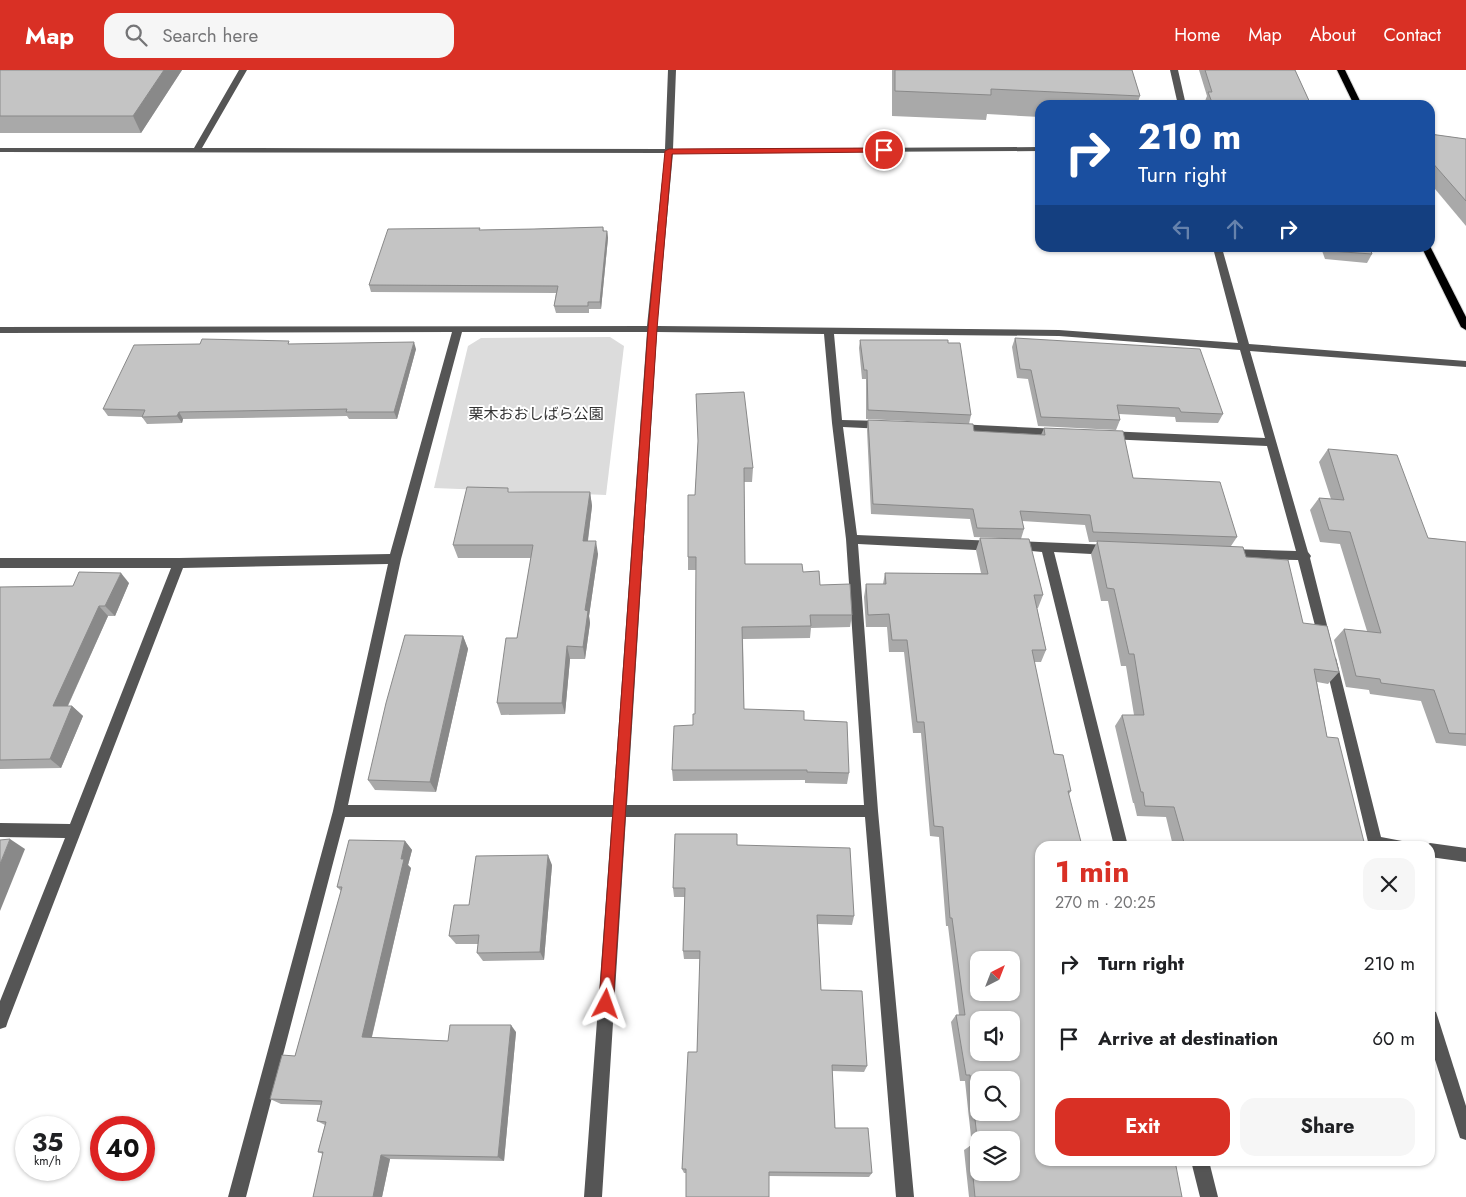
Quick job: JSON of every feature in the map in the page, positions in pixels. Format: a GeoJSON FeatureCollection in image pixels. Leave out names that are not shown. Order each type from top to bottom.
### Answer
{"type":"FeatureCollection","features":[{"type":"Feature","properties":{"kind":"main road"},"geometry":{"type":"LineString","coordinates":[[1341,70],[1356,100]]}},
{"type":"Feature","properties":{"kind":"main road"},"geometry":{"type":"LineString","coordinates":[[1429,252],[1466,327]]}},
{"type":"Feature","properties":{"kind":"street"},"geometry":{"type":"LineString","coordinates":[[197,150],[243,70]]}},
{"type":"Feature","properties":{"kind":"street"},"geometry":{"type":"LineString","coordinates":[[593,1197],[652,329],[669,151],[672,70]]}},
{"type":"Feature","properties":{"kind":"street"},"geometry":{"type":"LineString","coordinates":[[1174,70],[1181,100]]}},
{"type":"Feature","properties":{"kind":"street"},"geometry":{"type":"LineString","coordinates":[[0,150],[669,151],[1035,149]]}},
{"type":"Feature","properties":{"kind":"street"},"geometry":{"type":"LineString","coordinates":[[1219,252],[1243,348],[1305,556],[1375,841]]}},
{"type":"Feature","properties":{"kind":"street"},"geometry":{"type":"LineString","coordinates":[[237,1197],[340,811],[394,559],[458,329]]}},
{"type":"Feature","properties":{"kind":"street"},"geometry":{"type":"LineString","coordinates":[[0,330],[652,329],[1059,333],[1466,364]]}},
{"type":"Feature","properties":{"kind":"street"},"geometry":{"type":"LineString","coordinates":[[829,331],[837,423],[852,539],[871,811],[905,1197]]}},
{"type":"Feature","properties":{"kind":"street"},"geometry":{"type":"LineString","coordinates":[[837,423],[896,426]]}},
{"type":"Feature","properties":{"kind":"street"},"geometry":{"type":"LineString","coordinates":[[946,428],[1074,433]]}},
{"type":"Feature","properties":{"kind":"street"},"geometry":{"type":"LineString","coordinates":[[1094,434],[1272,442]]}},
{"type":"Feature","properties":{"kind":"street"},"geometry":{"type":"LineString","coordinates":[[852,539],[1126,550]]}},
{"type":"Feature","properties":{"kind":"street"},"geometry":{"type":"LineString","coordinates":[[1047,548],[1120,841]]}},
{"type":"Feature","properties":{"kind":"street"},"geometry":{"type":"LineString","coordinates":[[1215,553],[1305,556]]}},
{"type":"Feature","properties":{"kind":"street"},"geometry":{"type":"LineString","coordinates":[[0,563],[179,563],[394,559]]}},
{"type":"Feature","properties":{"kind":"street"},"geometry":{"type":"LineString","coordinates":[[0,1021],[179,563]]}},
{"type":"Feature","properties":{"kind":"street"},"geometry":{"type":"LineString","coordinates":[[340,811],[871,811]]}},
{"type":"Feature","properties":{"kind":"street"},"geometry":{"type":"LineString","coordinates":[[0,830],[75,831]]}},
{"type":"Feature","properties":{"kind":"street"},"geometry":{"type":"LineString","coordinates":[[1435,851],[1466,855]]}},
{"type":"Feature","properties":{"kind":"street"},"geometry":{"type":"LineString","coordinates":[[1435,1034],[1466,1132]]}},
{"type":"Feature","properties":{"kind":"street"},"geometry":{"type":"LineString","coordinates":[[1201,1166],[1209,1197]]}},
{"type":"Feature","properties":{"kind":"green space","name":"栗木おおしばら公園"},"geometry":{"type":"Polygon","coordinates":[[[610,337],[624,346],[606,495],[434,488],[468,346],[481,338],[610,337]]]}},
{"type":"Feature","properties":{"kind":"building"},"geometry":{"type":"Polygon","coordinates":[[[0,70],[164,70],[133,116],[0,116],[0,70]]]}},
{"type":"Feature","properties":{"kind":"building"},"geometry":{"type":"Polygon","coordinates":[[[895,70],[1132,70],[1140,96],[991,89],[991,95],[895,91],[895,70]]]}},
{"type":"Feature","properties":{"kind":"building"},"geometry":{"type":"Polygon","coordinates":[[[1205,70],[1295,70],[1309,100],[1211,100],[1208,92],[1212,92],[1205,70]]]}},
{"type":"Feature","properties":{"kind":"building"},"geometry":{"type":"Polygon","coordinates":[[[1435,135],[1466,139],[1466,201],[1435,166],[1435,135]]]}},
{"type":"Feature","properties":{"kind":"building"},"geometry":{"type":"Polygon","coordinates":[[[603,227],[603,231],[607,231],[600,302],[588,302],[588,306],[554,306],[558,286],[369,285],[388,229],[480,228],[479,230],[603,227]]]}},
{"type":"Feature","properties":{"kind":"building"},"geometry":{"type":"Polygon","coordinates":[[[1344,252],[1371,252],[1372,254],[1344,252]]]}},
{"type":"Feature","properties":{"kind":"building"},"geometry":{"type":"Polygon","coordinates":[[[1015,338],[1200,349],[1223,414],[1181,412],[1179,408],[1117,405],[1120,420],[1041,417],[1031,370],[1020,369],[1015,338]]]}},
{"type":"Feature","properties":{"kind":"building"},"geometry":{"type":"Polygon","coordinates":[[[202,339],[289,341],[288,344],[414,342],[394,412],[346,412],[347,409],[179,412],[177,416],[142,417],[145,410],[103,409],[134,345],[200,344],[202,339]]]}},
{"type":"Feature","properties":{"kind":"building"},"geometry":{"type":"Polygon","coordinates":[[[860,340],[948,340],[948,343],[960,343],[971,415],[868,410],[867,370],[864,370],[860,340]]]}},
{"type":"Feature","properties":{"kind":"building"},"geometry":{"type":"Polygon","coordinates":[[[744,392],[753,468],[744,468],[745,564],[802,564],[803,572],[819,571],[820,585],[850,584],[852,615],[810,615],[811,626],[742,627],[744,709],[804,711],[804,720],[847,722],[849,773],[807,772],[807,770],[672,770],[674,726],[693,725],[693,714],[695,714],[696,557],[688,557],[688,495],[695,495],[698,441],[696,394],[744,392]]]}},
{"type":"Feature","properties":{"kind":"building"},"geometry":{"type":"Polygon","coordinates":[[[868,420],[973,424],[974,431],[1045,435],[1044,428],[1123,431],[1133,478],[1220,482],[1237,537],[1093,532],[1090,515],[1020,511],[1024,529],[977,528],[973,509],[873,504],[868,420]]]}},
{"type":"Feature","properties":{"kind":"building"},"geometry":{"type":"Polygon","coordinates":[[[1328,449],[1397,455],[1428,538],[1466,542],[1466,734],[1449,733],[1434,690],[1381,683],[1380,679],[1356,676],[1344,629],[1381,633],[1350,532],[1329,530],[1319,498],[1344,500],[1328,449]]]}},
{"type":"Feature","properties":{"kind":"building"},"geometry":{"type":"Polygon","coordinates":[[[467,487],[508,488],[508,492],[590,492],[583,541],[596,541],[585,610],[588,611],[583,647],[567,646],[562,703],[497,703],[506,638],[517,638],[533,545],[453,545],[467,487]]]}},
{"type":"Feature","properties":{"kind":"building"},"geometry":{"type":"Polygon","coordinates":[[[980,538],[1029,539],[1043,595],[1034,595],[1046,650],[1032,650],[1054,754],[1063,755],[1071,791],[1068,791],[1081,841],[1035,841],[1035,1166],[1176,1166],[1182,1197],[975,1197],[973,1181],[1020,1181],[1020,1131],[976,1131],[975,1121],[1020,1121],[1020,1071],[970,1071],[970,1075],[966,1075],[956,1015],[965,1015],[952,918],[950,918],[943,827],[934,826],[924,722],[917,722],[907,640],[892,640],[889,614],[868,615],[866,584],[886,584],[885,573],[988,574],[980,538]]]}},
{"type":"Feature","properties":{"kind":"building"},"geometry":{"type":"Polygon","coordinates":[[[1097,541],[1243,547],[1246,557],[1288,560],[1303,623],[1327,626],[1339,672],[1314,669],[1327,737],[1338,738],[1364,841],[1184,841],[1174,807],[1145,806],[1122,715],[1144,715],[1134,654],[1129,654],[1114,589],[1107,588],[1097,541]]]}},
{"type":"Feature","properties":{"kind":"building"},"geometry":{"type":"Polygon","coordinates":[[[79,572],[121,573],[105,606],[99,606],[53,706],[72,706],[50,759],[0,760],[0,587],[73,586],[79,572]]]}},
{"type":"Feature","properties":{"kind":"building"},"geometry":{"type":"Polygon","coordinates":[[[405,635],[463,636],[430,782],[368,780],[386,703],[405,635]]]}},
{"type":"Feature","properties":{"kind":"building"},"geometry":{"type":"Polygon","coordinates":[[[675,834],[737,834],[737,845],[850,848],[854,916],[817,915],[821,990],[862,991],[867,1066],[832,1065],[835,1128],[868,1128],[872,1173],[769,1172],[769,1197],[686,1197],[686,1169],[682,1169],[688,1052],[697,1052],[700,951],[683,951],[685,888],[673,888],[675,834]]]}},
{"type":"Feature","properties":{"kind":"building"},"geometry":{"type":"Polygon","coordinates":[[[10,839],[0,864],[0,840],[10,839]]]}},
{"type":"Feature","properties":{"kind":"building"},"geometry":{"type":"Polygon","coordinates":[[[349,840],[405,841],[401,859],[404,859],[362,1037],[448,1041],[450,1025],[511,1025],[498,1157],[381,1155],[373,1197],[313,1197],[323,1152],[318,1152],[326,1122],[317,1121],[322,1101],[270,1099],[282,1055],[295,1056],[342,887],[337,887],[349,840]]]}},
{"type":"Feature","properties":{"kind":"building"},"geometry":{"type":"Polygon","coordinates":[[[548,855],[540,952],[477,953],[479,935],[449,936],[454,905],[469,905],[476,856],[548,855]]]}},
{"type":"Feature","properties":{"kind":"route"},"geometry":{"type":"LineString","coordinates":[[606,1004],[652,329],[669,151],[884,150]]}}]}
